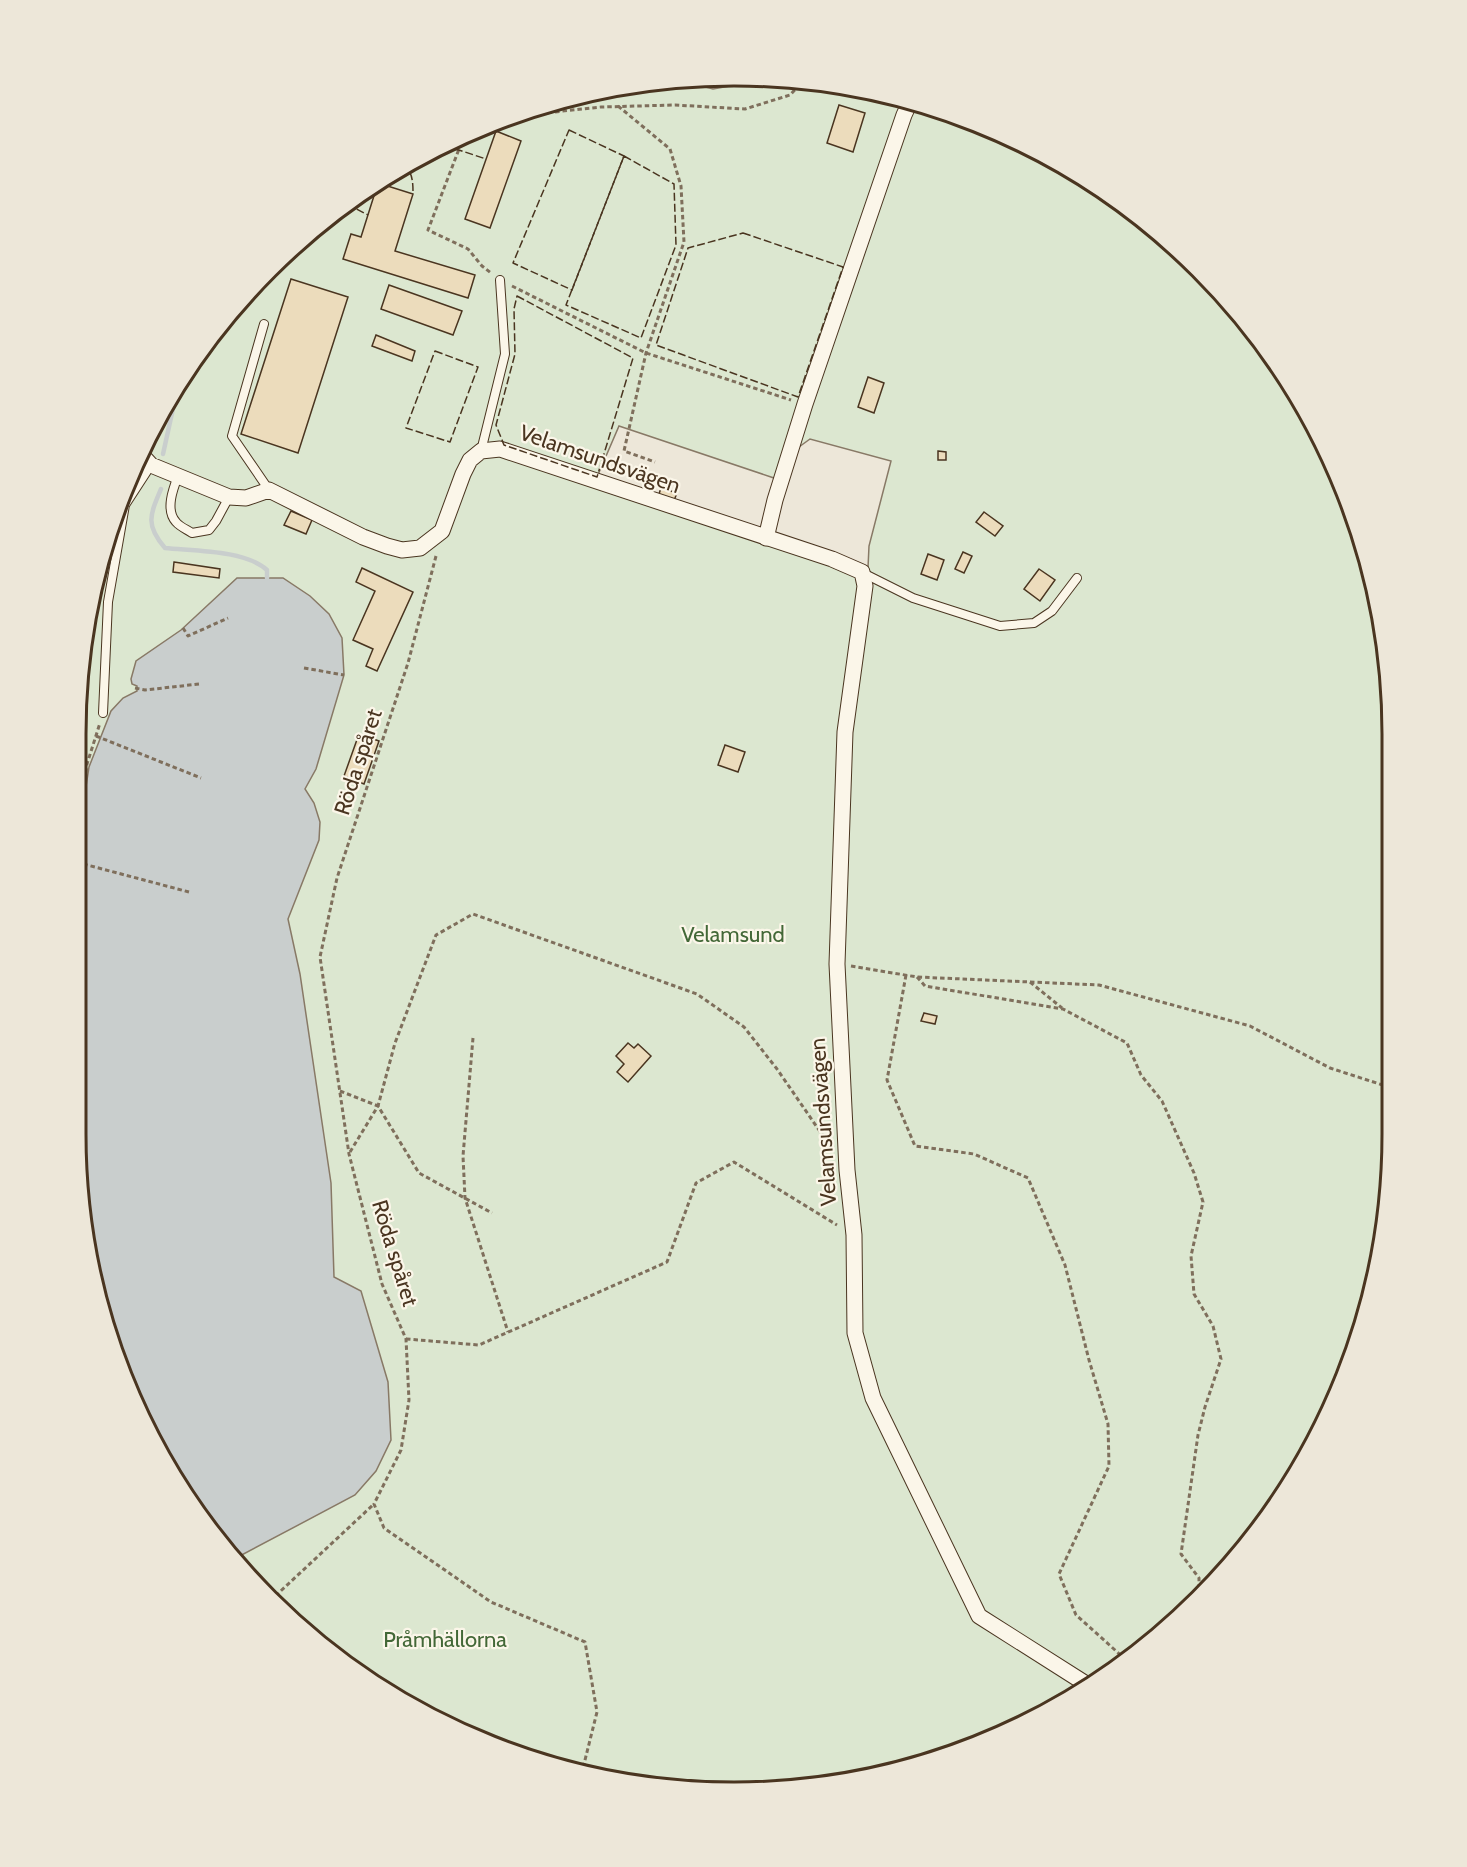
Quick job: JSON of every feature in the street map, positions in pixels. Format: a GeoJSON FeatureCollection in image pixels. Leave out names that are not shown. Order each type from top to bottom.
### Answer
{"type":"FeatureCollection","features":[{"type":"Feature","properties":{"kind":"street"},"geometry":{"type":"LineString","coordinates":[[766,538],[775,500],[805,404],[907,110]]}},
{"type":"Feature","properties":{"kind":"street","name":"Velamsundsvägen"},"geometry":{"type":"LineString","coordinates":[[481,451],[500,449],[832,559],[862,572],[865,586],[845,732],[837,964],[847,1170],[854,1235],[855,1334],[873,1398],[979,1616],[1081,1681]]}},
{"type":"Feature","properties":{"kind":"street"},"geometry":{"type":"LineString","coordinates":[[147,460],[152,465],[229,497],[246,498],[269,490],[363,537],[402,550],[420,548],[442,531],[463,474],[470,460],[481,451]]}},
{"type":"Feature","properties":{"kind":"lane"},"geometry":{"type":"LineString","coordinates":[[481,451],[505,354],[500,280]]}},
{"type":"Feature","properties":{"kind":"lane"},"geometry":{"type":"LineString","coordinates":[[264,324],[232,436],[269,490]]}},
{"type":"Feature","properties":{"kind":"lane"},"geometry":{"type":"LineString","coordinates":[[131,496],[152,465]]}},
{"type":"Feature","properties":{"kind":"lane"},"geometry":{"type":"LineString","coordinates":[[178,476],[172,491],[172,514],[176,522],[192,533],[208,530],[216,521],[229,497]]}},
{"type":"Feature","properties":{"kind":"lane"},"geometry":{"type":"LineString","coordinates":[[103,713],[108,602],[123,518]]}},
{"type":"Feature","properties":{"kind":"lane"},"geometry":{"type":"LineString","coordinates":[[862,572],[913,598],[1000,626],[1034,623],[1052,611],[1077,578]]}},
{"type":"Feature","properties":{"kind":"path"},"geometry":{"type":"LineString","coordinates":[[550,113],[618,106],[675,105],[745,108],[790,94],[795,89]]}},
{"type":"Feature","properties":{"kind":"path"},"geometry":{"type":"LineString","coordinates":[[618,106],[669,149],[681,186],[684,242],[646,353],[624,451],[655,462]]}},
{"type":"Feature","properties":{"kind":"path"},"geometry":{"type":"LineString","coordinates":[[460,146],[428,230],[468,249],[482,266],[500,280],[646,353],[805,404]]}},
{"type":"Feature","properties":{"kind":"path","name":"Röda spåret"},"geometry":{"type":"LineString","coordinates":[[374,1504],[400,1450],[409,1400],[406,1339],[382,1284],[349,1154],[320,957],[337,878],[408,663],[442,531]]}},
{"type":"Feature","properties":{"kind":"path"},"geometry":{"type":"LineString","coordinates":[[183,628],[188,636],[228,618]]}},
{"type":"Feature","properties":{"kind":"path"},"geometry":{"type":"LineString","coordinates":[[304,668],[344,675]]}},
{"type":"Feature","properties":{"kind":"path"},"geometry":{"type":"LineString","coordinates":[[135,688],[145,690],[199,684]]}},
{"type":"Feature","properties":{"kind":"path"},"geometry":{"type":"LineString","coordinates":[[86,770],[103,713]]}},
{"type":"Feature","properties":{"kind":"path"},"geometry":{"type":"LineString","coordinates":[[96,736],[201,778]]}},
{"type":"Feature","properties":{"kind":"path"},"geometry":{"type":"LineString","coordinates":[[86,865],[189,892]]}},
{"type":"Feature","properties":{"kind":"path"},"geometry":{"type":"LineString","coordinates":[[349,1154],[378,1106],[395,1043],[436,935],[473,914],[697,994],[744,1027],[777,1069],[847,1170]]}},
{"type":"Feature","properties":{"kind":"path"},"geometry":{"type":"LineString","coordinates":[[837,964],[917,977],[1099,985],[1250,1026],[1330,1068],[1382,1085]]}},
{"type":"Feature","properties":{"kind":"path"},"geometry":{"type":"LineString","coordinates":[[906,975],[887,1080],[915,1146],[974,1154],[1028,1178],[1065,1265],[1108,1424],[1109,1466],[1059,1574],[1076,1615],[1119,1654]]}},
{"type":"Feature","properties":{"kind":"path"},"geometry":{"type":"LineString","coordinates":[[917,977],[924,986],[1063,1009]]}},
{"type":"Feature","properties":{"kind":"path"},"geometry":{"type":"LineString","coordinates":[[1030,982],[1063,1009],[1127,1043],[1141,1075],[1162,1101],[1194,1173],[1203,1202],[1191,1256],[1194,1294],[1213,1326],[1221,1359],[1198,1435],[1181,1554],[1199,1578],[1199,1585]]}},
{"type":"Feature","properties":{"kind":"path"},"geometry":{"type":"LineString","coordinates":[[473,1038],[463,1156],[465,1198],[508,1332]]}},
{"type":"Feature","properties":{"kind":"path"},"geometry":{"type":"LineString","coordinates":[[340,1091],[378,1106],[419,1173],[492,1213]]}},
{"type":"Feature","properties":{"kind":"path"},"geometry":{"type":"LineString","coordinates":[[406,1339],[479,1344],[667,1262],[696,1183],[734,1162],[854,1235]]}},
{"type":"Feature","properties":{"kind":"path"},"geometry":{"type":"LineString","coordinates":[[277,1594],[374,1504],[384,1528],[491,1602],[585,1642],[597,1712],[584,1763]]}},
{"type":"Feature","properties":{"kind":"green space","name":"Velamsund"},"geometry":{"type":"Polygon","coordinates":[[[734,86],[818,91],[860,98],[942,120],[981,135],[1058,172],[1094,195],[1128,219],[1192,275],[1248,339],[1272,373],[1315,447],[1347,525],[1369,607],[1376,649],[1382,734],[1382,1134],[1376,1218],[1369,1260],[1347,1342],[1315,1420],[1295,1458],[1248,1528],[1192,1592],[1128,1648],[1094,1672],[1020,1715],[942,1747],[860,1769],[776,1780],[734,1782],[691,1780],[607,1769],[525,1747],[447,1715],[373,1672],[306,1621],[246,1561],[195,1494],[152,1420],[120,1342],[98,1260],[87,1176],[87,691],[98,607],[108,566],[120,525],[152,447],[172,409],[219,339],[275,275],[306,246],[373,195],[447,152],[486,135],[525,120],[607,98],[691,87],[734,86]]]}},
{"type":"Feature","properties":{"kind":"shaded area"},"geometry":{"type":"Polygon","coordinates":[[[729,86],[713,89],[704,87],[729,86]]]}},
{"type":"Feature","properties":{"kind":"shaded area"},"geometry":{"type":"Polygon","coordinates":[[[619,426],[774,478],[788,455],[810,439],[891,461],[869,546],[868,568],[597,477],[619,426]]]}},
{"type":"Feature","properties":{"kind":"shaded area"},"geometry":{"type":"Polygon","coordinates":[[[237,578],[283,578],[310,596],[329,614],[342,638],[344,675],[316,769],[305,789],[314,803],[320,822],[319,840],[288,919],[300,974],[331,1183],[334,1277],[361,1291],[388,1382],[391,1440],[376,1471],[355,1495],[241,1555],[219,1528],[172,1458],[135,1381],[120,1342],[98,1260],[87,1176],[86,787],[89,767],[111,711],[123,698],[137,691],[137,686],[132,684],[131,679],[136,661],[181,630],[237,578]]]}},
{"type":"Feature","properties":{"kind":"building"},"geometry":{"type":"Polygon","coordinates":[[[839,105],[865,113],[853,152],[827,143],[839,105]]]}},
{"type":"Feature","properties":{"kind":"building"},"geometry":{"type":"Polygon","coordinates":[[[496,131],[521,141],[490,228],[465,219],[496,131]]]}},
{"type":"Feature","properties":{"kind":"building"},"geometry":{"type":"Polygon","coordinates":[[[388,186],[413,194],[395,251],[475,275],[468,298],[343,259],[351,234],[361,237],[375,194],[388,186]]]}},
{"type":"Feature","properties":{"kind":"building"},"geometry":{"type":"Polygon","coordinates":[[[291,279],[348,297],[298,453],[241,434],[291,279]]]}},
{"type":"Feature","properties":{"kind":"building"},"geometry":{"type":"Polygon","coordinates":[[[389,285],[462,311],[453,335],[381,309],[389,285]]]}},
{"type":"Feature","properties":{"kind":"building"},"geometry":{"type":"Polygon","coordinates":[[[376,335],[415,351],[412,361],[372,346],[376,335]]]}},
{"type":"Feature","properties":{"kind":"building"},"geometry":{"type":"Polygon","coordinates":[[[868,377],[884,383],[874,413],[858,407],[868,377]]]}},
{"type":"Feature","properties":{"kind":"building"},"geometry":{"type":"Polygon","coordinates":[[[938,451],[946,452],[946,460],[938,460],[938,451]]]}},
{"type":"Feature","properties":{"kind":"building"},"geometry":{"type":"Polygon","coordinates":[[[661,488],[677,493],[673,503],[658,497],[661,488]]]}},
{"type":"Feature","properties":{"kind":"building"},"geometry":{"type":"Polygon","coordinates":[[[291,511],[312,520],[306,534],[284,525],[291,511]]]}},
{"type":"Feature","properties":{"kind":"building"},"geometry":{"type":"Polygon","coordinates":[[[984,512],[1003,526],[995,536],[976,522],[984,512]]]}},
{"type":"Feature","properties":{"kind":"building"},"geometry":{"type":"Polygon","coordinates":[[[963,552],[972,556],[964,573],[955,569],[963,552]]]}},
{"type":"Feature","properties":{"kind":"building"},"geometry":{"type":"Polygon","coordinates":[[[928,554],[944,560],[937,580],[921,574],[928,554]]]}},
{"type":"Feature","properties":{"kind":"building"},"geometry":{"type":"Polygon","coordinates":[[[174,562],[220,569],[219,578],[173,572],[174,562]]]}},
{"type":"Feature","properties":{"kind":"building"},"geometry":{"type":"Polygon","coordinates":[[[362,568],[413,592],[377,671],[366,666],[373,649],[353,640],[375,591],[356,582],[362,568]]]}},
{"type":"Feature","properties":{"kind":"building"},"geometry":{"type":"Polygon","coordinates":[[[1039,569],[1055,580],[1040,601],[1024,589],[1039,569]]]}},
{"type":"Feature","properties":{"kind":"building"},"geometry":{"type":"Polygon","coordinates":[[[359,734],[379,741],[364,784],[344,776],[359,734]]]}},
{"type":"Feature","properties":{"kind":"building"},"geometry":{"type":"Polygon","coordinates":[[[725,745],[745,752],[738,772],[718,765],[725,745]]]}},
{"type":"Feature","properties":{"kind":"building"},"geometry":{"type":"Polygon","coordinates":[[[924,1013],[937,1016],[935,1024],[921,1021],[924,1013]]]}},
{"type":"Feature","properties":{"kind":"building"},"geometry":{"type":"Polygon","coordinates":[[[628,1043],[634,1048],[638,1044],[651,1056],[628,1082],[617,1072],[624,1064],[616,1056],[628,1043]]]}},
{"type":"Feature","properties":{"kind":"waterway"},"geometry":{"type":"LineString","coordinates":[[163,454],[173,407]]}},
{"type":"Feature","properties":{"kind":"waterway"},"geometry":{"type":"LineString","coordinates":[[161,489],[151,520],[154,533],[165,548],[233,555],[257,563],[267,570],[267,578]]}},
{"type":"Feature","properties":{"kind":"fence"},"geometry":{"type":"LineString","coordinates":[[569,130],[624,156],[572,290],[513,263],[569,130]]}},
{"type":"Feature","properties":{"kind":"fence"},"geometry":{"type":"LineString","coordinates":[[454,149],[486,159]]}},
{"type":"Feature","properties":{"kind":"fence"},"geometry":{"type":"LineString","coordinates":[[624,156],[674,184],[676,245],[641,338],[566,305],[624,156]]}},
{"type":"Feature","properties":{"kind":"fence"},"geometry":{"type":"LineString","coordinates":[[410,172],[413,194]]}},
{"type":"Feature","properties":{"kind":"fence"},"geometry":{"type":"LineString","coordinates":[[355,208],[368,215]]}},
{"type":"Feature","properties":{"kind":"fence"},"geometry":{"type":"LineString","coordinates":[[743,233],[843,267],[798,397],[656,345],[688,248],[743,233]]}},
{"type":"Feature","properties":{"kind":"fence"},"geometry":{"type":"LineString","coordinates":[[517,296],[633,358],[597,477],[504,445],[496,425],[515,354],[514,309],[517,296]]}},
{"type":"Feature","properties":{"kind":"fence"},"geometry":{"type":"LineString","coordinates":[[435,351],[478,367],[450,442],[406,428],[435,351]]}},
{"type":"Feature","properties":{"kind":"park label","name":"Pråmhällorna"},"geometry":{"type":"Point","coordinates":[445,1639]}}]}
